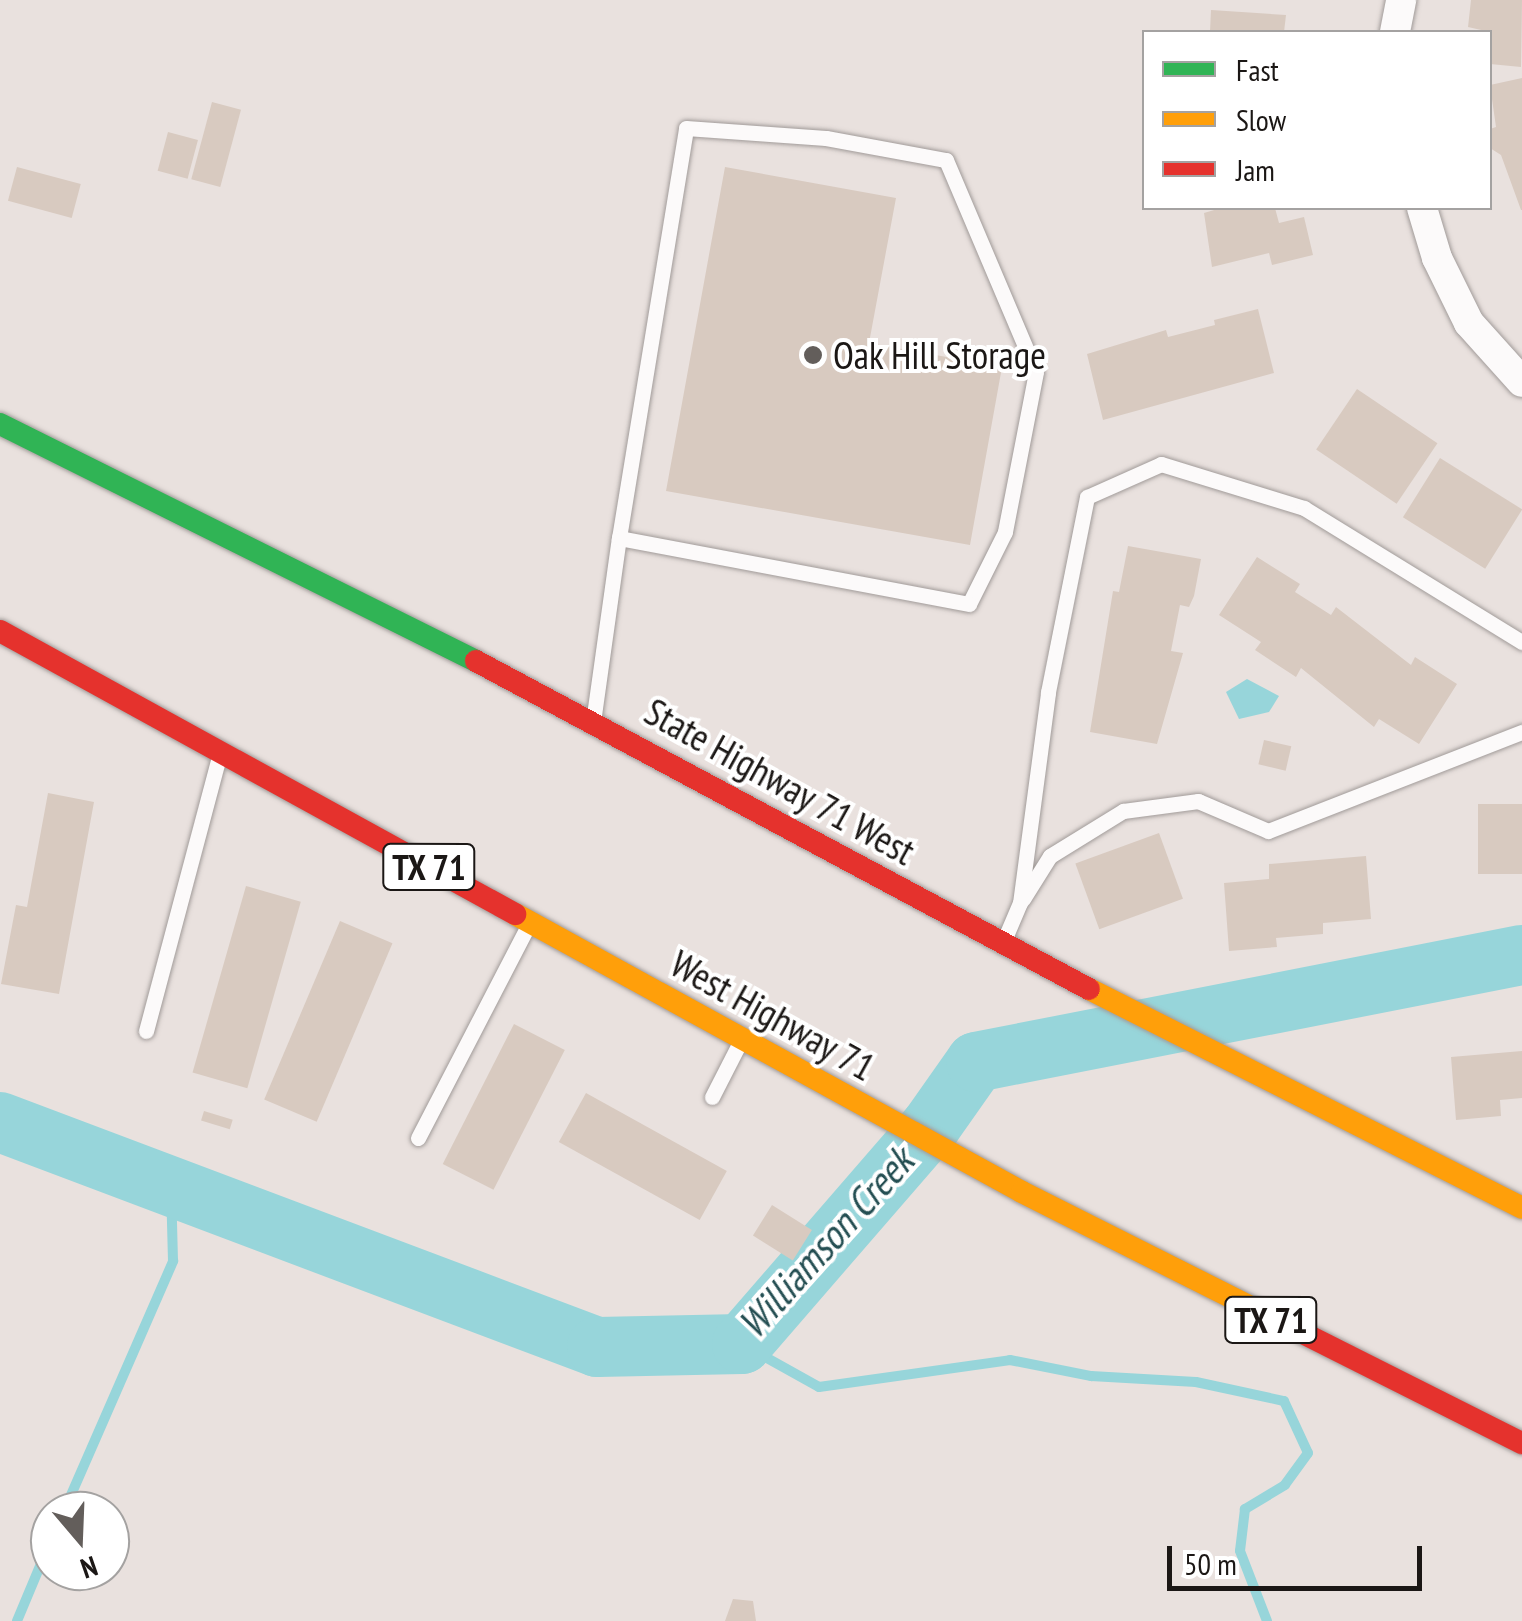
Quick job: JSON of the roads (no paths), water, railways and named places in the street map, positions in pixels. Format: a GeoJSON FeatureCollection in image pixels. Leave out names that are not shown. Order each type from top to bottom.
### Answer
{"type":"FeatureCollection","features":[{"type":"Feature","properties":{"kind":"main road","name":"State Highway 71 West"},"geometry":{"type":"LineString","coordinates":[[0,424],[593,718],[1279,1090],[1522,1208]]}},
{"type":"Feature","properties":{"kind":"main road","name":"West Highway 71"},"geometry":{"type":"LineString","coordinates":[[0,631],[1022,1192],[1522,1443]]}},
{"type":"Feature","properties":{"kind":"street"},"geometry":{"type":"LineString","coordinates":[[1395,30],[1400,0]]}},
{"type":"Feature","properties":{"kind":"street"},"geometry":{"type":"LineString","coordinates":[[1423,210],[1437,258],[1469,323],[1522,382]]}},
{"type":"Feature","properties":{"kind":"lane"},"geometry":{"type":"LineString","coordinates":[[593,718],[619,538],[686,128],[826,138],[946,160],[1036,372],[1005,532],[969,604],[619,538]]}},
{"type":"Feature","properties":{"kind":"lane"},"geometry":{"type":"LineString","coordinates":[[1020,903],[1048,692],[1086,497],[1161,464],[1304,508],[1522,642]]}},
{"type":"Feature","properties":{"kind":"lane"},"geometry":{"type":"LineString","coordinates":[[1003,942],[1020,903],[1050,856],[1124,811],[1198,801],[1268,831],[1522,732]]}},
{"type":"Feature","properties":{"kind":"lane"},"geometry":{"type":"LineString","coordinates":[[146,1030],[220,752]]}},
{"type":"Feature","properties":{"kind":"lane"},"geometry":{"type":"LineString","coordinates":[[418,1138],[530,923]]}},
{"type":"Feature","properties":{"kind":"lane"},"geometry":{"type":"LineString","coordinates":[[712,1097],[743,1036]]}},
{"type":"Feature","properties":{"kind":"water"},"geometry":{"type":"Polygon","coordinates":[[[1247,679],[1279,696],[1269,712],[1239,719],[1226,692],[1247,679]]]}},
{"type":"Feature","properties":{"kind":"waterway","name":"Williamson Creek"},"geometry":{"type":"LineString","coordinates":[[0,1122],[597,1347],[742,1344],[931,1126],[976,1062],[1522,955]]}},
{"type":"Feature","properties":{"kind":"waterway"},"geometry":{"type":"LineString","coordinates":[[73,1491],[173,1261],[171,1187]]}},
{"type":"Feature","properties":{"kind":"waterway"},"geometry":{"type":"LineString","coordinates":[[742,1344],[819,1387],[1010,1360],[1091,1376],[1196,1382],[1284,1401],[1308,1453],[1285,1485],[1245,1509],[1240,1551],[1267,1621]]}},
{"type":"Feature","properties":{"kind":"waterway"},"geometry":{"type":"LineString","coordinates":[[17,1621],[30,1590]]}},
{"type":"Feature","properties":{"kind":"place","name":"Oak Hill Storage"},"geometry":{"type":"Point","coordinates":[813,355]}}]}
